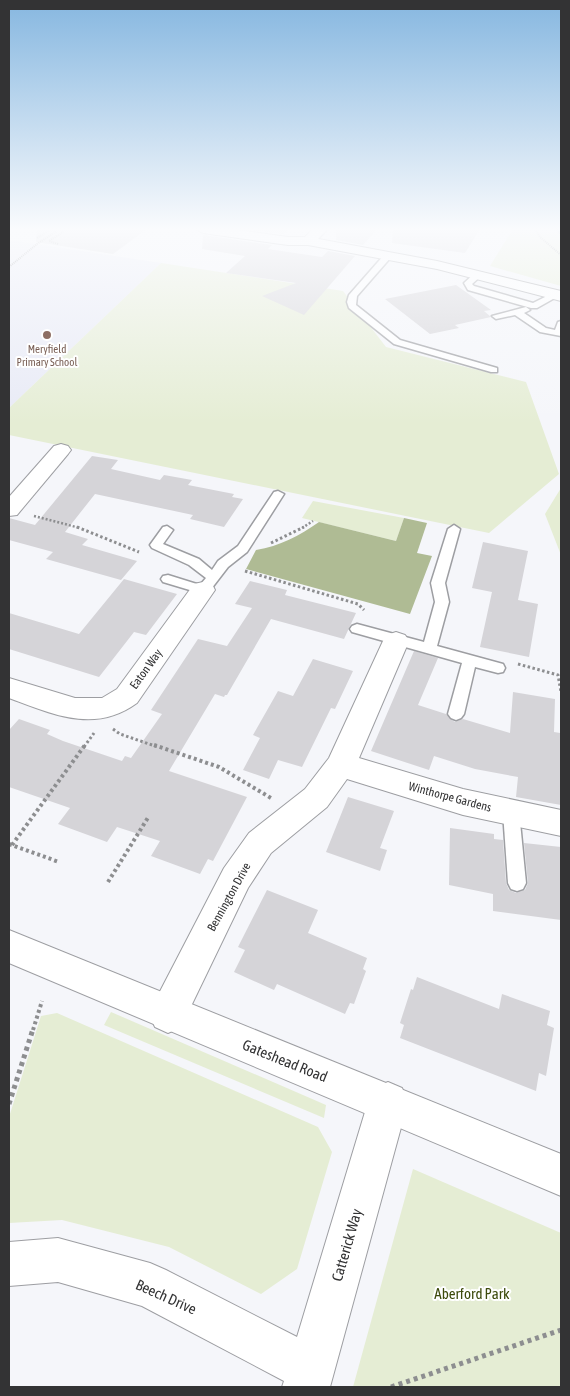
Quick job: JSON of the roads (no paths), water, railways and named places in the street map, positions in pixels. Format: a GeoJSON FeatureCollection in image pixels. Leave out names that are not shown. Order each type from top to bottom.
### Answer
{"type":"FeatureCollection","features":[{"type":"Feature","properties":{"kind":"street"},"geometry":{"type":"LineString","coordinates":[[18,512],[61,450]]}},
{"type":"Feature","properties":{"kind":"street","name":"Eaton Way"},"geometry":{"type":"LineString","coordinates":[[9,688],[99,716],[127,696],[208,584]]}},
{"type":"Feature","properties":{"kind":"street","name":"Bennington Drive"},"geometry":{"type":"LineString","coordinates":[[168,1014],[236,878],[260,843],[316,798],[341,765],[396,641]]}},
{"type":"Feature","properties":{"kind":"street","name":"Winthorpe Gardens"},"geometry":{"type":"LineString","coordinates":[[341,765],[463,802],[561,824]]}},
{"type":"Feature","properties":{"kind":"street","name":"Gateshead Road"},"geometry":{"type":"LineString","coordinates":[[9,946],[168,1014],[388,1102],[561,1176]]}},
{"type":"Feature","properties":{"kind":"street","name":"Catterick Way"},"geometry":{"type":"LineString","coordinates":[[309,1379],[388,1102]]}},
{"type":"Feature","properties":{"kind":"street","name":"Beech Drive"},"geometry":{"type":"LineString","coordinates":[[9,1264],[58,1260],[150,1286],[309,1379]]}},
{"type":"Feature","properties":{"kind":"lane"},"geometry":{"type":"LineString","coordinates":[[354,294],[351,302],[356,311],[397,342],[494,370]]}},
{"type":"Feature","properties":{"kind":"lane"},"geometry":{"type":"LineString","coordinates":[[493,294],[534,306]]}},
{"type":"Feature","properties":{"kind":"lane"},"geometry":{"type":"LineString","coordinates":[[496,316],[517,312],[559,296]]}},
{"type":"Feature","properties":{"kind":"lane"},"geometry":{"type":"LineString","coordinates":[[517,312],[543,330],[558,334],[561,324]]}},
{"type":"Feature","properties":{"kind":"lane"},"geometry":{"type":"LineString","coordinates":[[208,584],[223,564],[243,550],[278,494]]}},
{"type":"Feature","properties":{"kind":"lane"},"geometry":{"type":"LineString","coordinates":[[429,649],[442,602],[438,583],[454,529]]}},
{"type":"Feature","properties":{"kind":"lane"},"geometry":{"type":"LineString","coordinates":[[167,530],[156,544],[194,562],[208,584]]}},
{"type":"Feature","properties":{"kind":"lane"},"geometry":{"type":"LineString","coordinates":[[168,579],[208,584]]}},
{"type":"Feature","properties":{"kind":"lane"},"geometry":{"type":"LineString","coordinates":[[357,629],[498,668]]}},
{"type":"Feature","properties":{"kind":"lane"},"geometry":{"type":"LineString","coordinates":[[456,714],[470,660]]}},
{"type":"Feature","properties":{"kind":"lane"},"geometry":{"type":"LineString","coordinates":[[511,812],[517,883]]}},
{"type":"Feature","properties":{"kind":"place","name":"Meryfield Primary School"},"geometry":{"type":"Point","coordinates":[47,335]}},
{"type":"Feature","properties":{"kind":"park label","name":"Aberford Park"},"geometry":{"type":"Point","coordinates":[472,1294]}}]}
